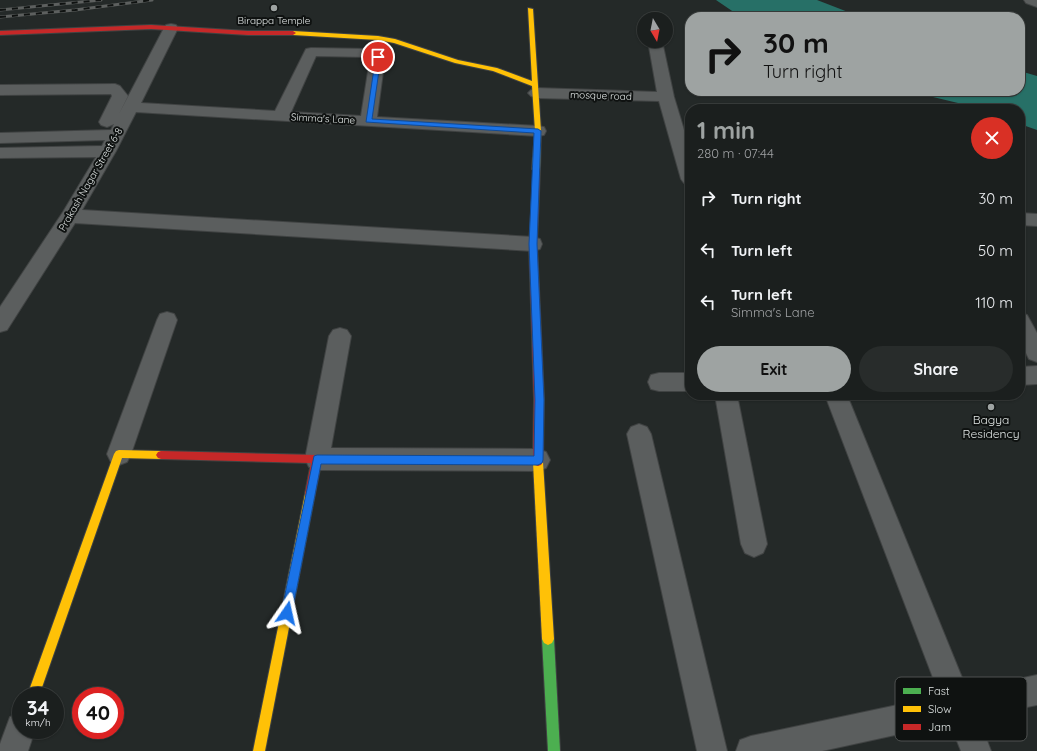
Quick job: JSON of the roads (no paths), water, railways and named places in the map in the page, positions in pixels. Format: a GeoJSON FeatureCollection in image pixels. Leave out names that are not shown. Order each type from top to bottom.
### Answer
{"type":"FeatureCollection","features":[{"type":"Feature","properties":{"kind":"street"},"geometry":{"type":"LineString","coordinates":[[1031,0],[1037,3]]}},
{"type":"Feature","properties":{"kind":"street"},"geometry":{"type":"LineString","coordinates":[[530,9],[538,131],[533,244],[539,400],[538,460],[554,751]]}},
{"type":"Feature","properties":{"kind":"street"},"geometry":{"type":"LineString","coordinates":[[0,33],[151,27],[248,33],[309,34],[378,38],[395,41],[457,62],[495,69],[535,89]]}},
{"type":"Feature","properties":{"kind":"street","name":"Prakash Nagar Street 6-8"},"geometry":{"type":"LineString","coordinates":[[0,324],[70,216],[108,151],[108,135],[131,106],[171,28]]}},
{"type":"Feature","properties":{"kind":"street"},"geometry":{"type":"LineString","coordinates":[[656,48],[673,106],[685,158]]}},
{"type":"Feature","properties":{"kind":"street"},"geometry":{"type":"LineString","coordinates":[[281,115],[310,52],[372,53],[378,57],[368,120]]}},
{"type":"Feature","properties":{"kind":"street"},"geometry":{"type":"LineString","coordinates":[[0,90],[115,89],[120,96],[108,135],[0,138]]}},
{"type":"Feature","properties":{"kind":"street","name":"mosque road"},"geometry":{"type":"LineString","coordinates":[[535,89],[673,106]]}},
{"type":"Feature","properties":{"kind":"street","name":"Simma's Lane"},"geometry":{"type":"LineString","coordinates":[[131,106],[538,131]]}},
{"type":"Feature","properties":{"kind":"street"},"geometry":{"type":"LineString","coordinates":[[0,153],[108,151]]}},
{"type":"Feature","properties":{"kind":"street"},"geometry":{"type":"LineString","coordinates":[[70,216],[533,244]]}},
{"type":"Feature","properties":{"kind":"street"},"geometry":{"type":"LineString","coordinates":[[1025,219],[1037,220]]}},
{"type":"Feature","properties":{"kind":"street"},"geometry":{"type":"LineString","coordinates":[[36,687],[167,320]]}},
{"type":"Feature","properties":{"kind":"street"},"geometry":{"type":"LineString","coordinates":[[1025,330],[1037,353]]}},
{"type":"Feature","properties":{"kind":"street"},"geometry":{"type":"LineString","coordinates":[[259,751],[340,336]]}},
{"type":"Feature","properties":{"kind":"street"},"geometry":{"type":"LineString","coordinates":[[1025,376],[1037,375]]}},
{"type":"Feature","properties":{"kind":"street"},"geometry":{"type":"LineString","coordinates":[[659,382],[685,382]]}},
{"type":"Feature","properties":{"kind":"street"},"geometry":{"type":"LineString","coordinates":[[727,400],[754,544]]}},
{"type":"Feature","properties":{"kind":"street"},"geometry":{"type":"LineString","coordinates":[[838,400],[947,677]]}},
{"type":"Feature","properties":{"kind":"street"},"geometry":{"type":"LineString","coordinates":[[639,434],[712,751]]}},
{"type":"Feature","properties":{"kind":"street"},"geometry":{"type":"LineString","coordinates":[[119,454],[317,459],[538,460]]}},
{"type":"Feature","properties":{"kind":"street"},"geometry":{"type":"LineString","coordinates":[[1027,692],[1037,690]]}},
{"type":"Feature","properties":{"kind":"street"},"geometry":{"type":"LineString","coordinates":[[751,751],[895,720]]}},
{"type":"Feature","properties":{"kind":"street"},"geometry":{"type":"LineString","coordinates":[[13,751],[17,739]]}},
{"type":"Feature","properties":{"kind":"street"},"geometry":{"type":"LineString","coordinates":[[972,741],[976,751]]}},
{"type":"Feature","properties":{"kind":"railway"},"geometry":{"type":"LineString","coordinates":[[0,10],[101,0]]}},
{"type":"Feature","properties":{"kind":"railway"},"geometry":{"type":"LineString","coordinates":[[0,17],[75,10],[152,0]]}},
{"type":"Feature","properties":{"kind":"place","name":"Birappa Temple"},"geometry":{"type":"Point","coordinates":[274,8]}},
{"type":"Feature","properties":{"kind":"place","name":"Bagya Residency"},"geometry":{"type":"Point","coordinates":[991,407]}}]}
